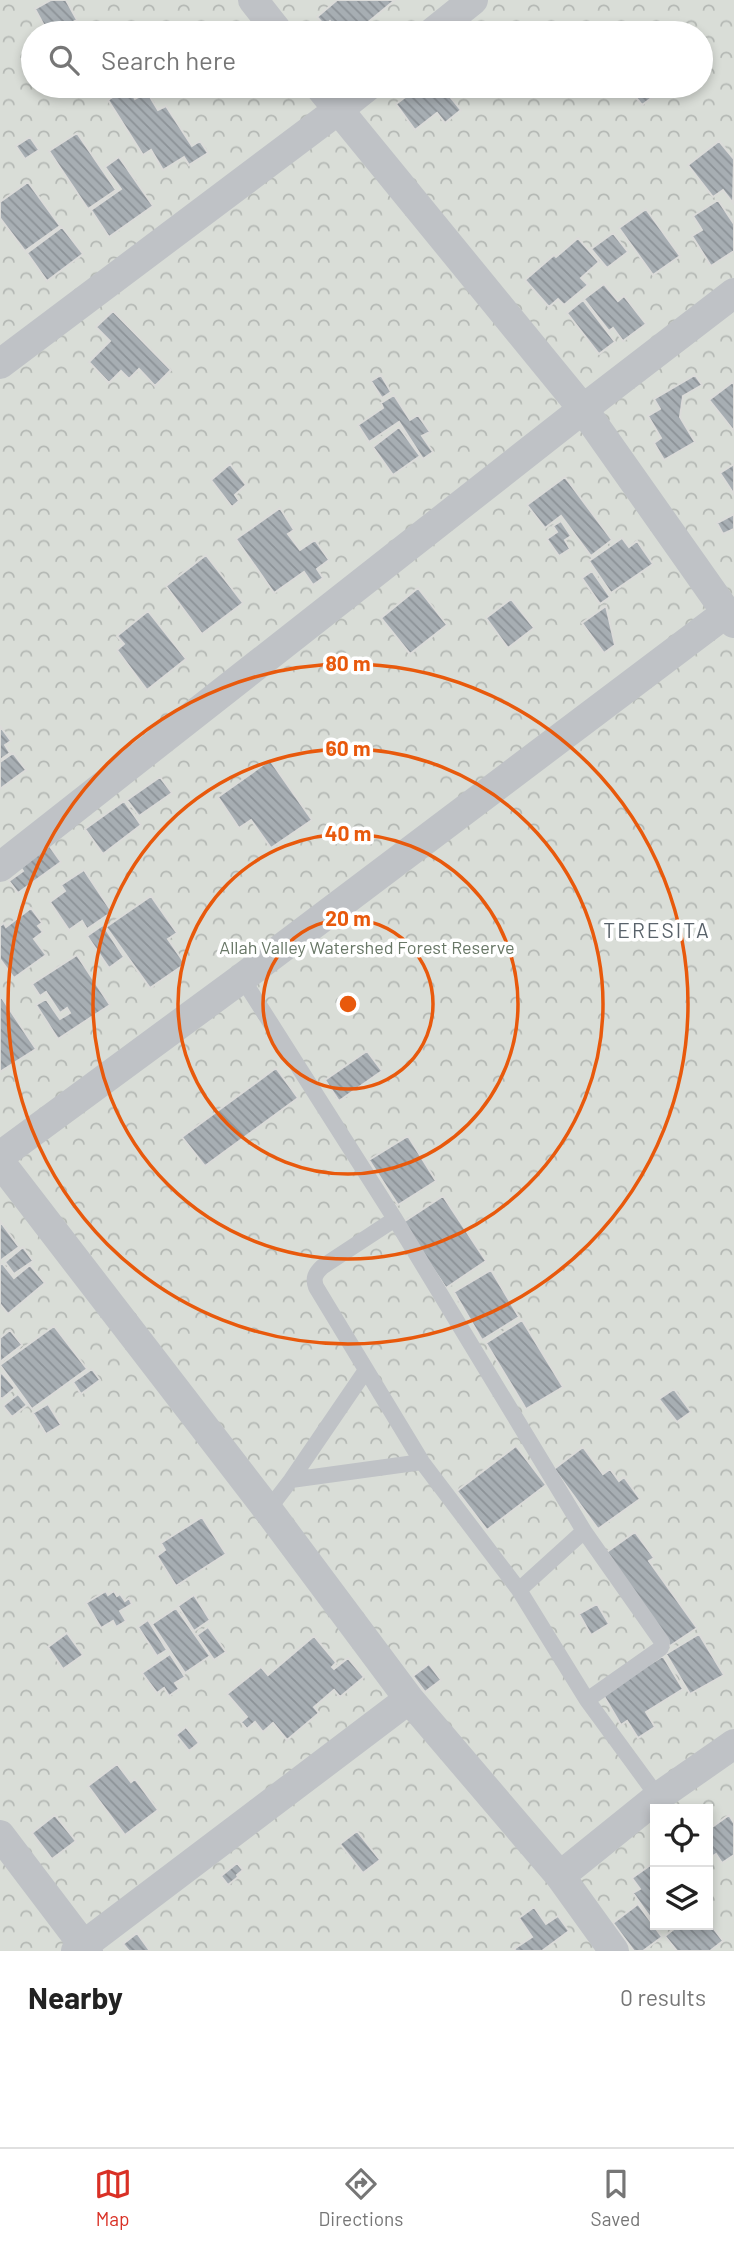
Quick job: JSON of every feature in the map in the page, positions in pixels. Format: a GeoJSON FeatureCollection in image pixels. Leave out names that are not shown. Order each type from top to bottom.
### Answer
{"type":"FeatureCollection","features":[{"type":"Feature","properties":{"kind":"street"},"geometry":{"type":"LineString","coordinates":[[253,0],[270,21]]}},
{"type":"Feature","properties":{"kind":"street"},"geometry":{"type":"LineString","coordinates":[[447,21],[472,0]]}},
{"type":"Feature","properties":{"kind":"street"},"geometry":{"type":"LineString","coordinates":[[0,1156],[730,618],[583,409],[328,98]]}},
{"type":"Feature","properties":{"kind":"street"},"geometry":{"type":"LineString","coordinates":[[0,364],[353,98]]}},
{"type":"Feature","properties":{"kind":"street"},"geometry":{"type":"LineString","coordinates":[[0,867],[734,293]]}},
{"type":"Feature","properties":{"kind":"street"},"geometry":{"type":"LineString","coordinates":[[0,1162],[268,1510],[409,1699],[560,1875],[614,1951]]}},
{"type":"Feature","properties":{"kind":"street"},"geometry":{"type":"LineString","coordinates":[[0,1835],[83,1949],[409,1699]]}},
{"type":"Feature","properties":{"kind":"street"},"geometry":{"type":"LineString","coordinates":[[560,1875],[658,1797],[734,1744]]}},
{"type":"Feature","properties":{"kind":"lane"},"geometry":{"type":"LineString","coordinates":[[242,978],[395,1219],[584,1531],[663,1642],[661,1648],[587,1700]]}},
{"type":"Feature","properties":{"kind":"lane"},"geometry":{"type":"LineString","coordinates":[[395,1219],[322,1267],[314,1280],[316,1287],[422,1462],[519,1590],[587,1700],[658,1797]]}},
{"type":"Feature","properties":{"kind":"lane"},"geometry":{"type":"LineString","coordinates":[[268,1510],[366,1370]]}},
{"type":"Feature","properties":{"kind":"lane"},"geometry":{"type":"LineString","coordinates":[[291,1480],[422,1462]]}},
{"type":"Feature","properties":{"kind":"lane"},"geometry":{"type":"LineString","coordinates":[[519,1590],[584,1531]]}},
{"type":"Feature","properties":{"kind":"green space","name":"Allah Valley Watershed Forest Reserve"},"geometry":{"type":"Polygon","coordinates":[[[0,0],[734,0],[734,1951],[0,1951],[0,0]]]}},
{"type":"Feature","properties":{"kind":"building"},"geometry":{"type":"Polygon","coordinates":[[[51,0],[66,0],[77,20],[42,21],[35,9],[51,0]]]}},
{"type":"Feature","properties":{"kind":"building"},"geometry":{"type":"Polygon","coordinates":[[[337,0],[395,0],[370,21],[321,21],[317,17],[337,0]]]}},
{"type":"Feature","properties":{"kind":"building"},"geometry":{"type":"Polygon","coordinates":[[[151,98],[158,110],[166,106],[192,146],[200,141],[208,153],[189,165],[184,157],[163,170],[151,150],[143,155],[108,100],[151,98]]]}},
{"type":"Feature","properties":{"kind":"building"},"geometry":{"type":"Polygon","coordinates":[[[404,98],[451,98],[461,110],[445,123],[437,113],[415,130],[396,104],[404,98]]]}},
{"type":"Feature","properties":{"kind":"building"},"geometry":{"type":"Polygon","coordinates":[[[636,98],[652,98],[642,105],[636,98]]]}},
{"type":"Feature","properties":{"kind":"building"},"geometry":{"type":"Polygon","coordinates":[[[77,133],[116,190],[88,209],[49,151],[77,133]]]}},
{"type":"Feature","properties":{"kind":"building"},"geometry":{"type":"Polygon","coordinates":[[[30,137],[39,150],[25,159],[16,146],[30,137]]]}},
{"type":"Feature","properties":{"kind":"building"},"geometry":{"type":"Polygon","coordinates":[[[719,141],[734,159],[733,203],[723,190],[713,197],[688,165],[719,141]]]}},
{"type":"Feature","properties":{"kind":"building"},"geometry":{"type":"Polygon","coordinates":[[[119,157],[153,206],[109,237],[91,210],[121,189],[105,167],[119,157]]]}},
{"type":"Feature","properties":{"kind":"building"},"geometry":{"type":"Polygon","coordinates":[[[28,182],[60,226],[25,251],[0,218],[0,202],[28,182]]]}},
{"type":"Feature","properties":{"kind":"building"},"geometry":{"type":"Polygon","coordinates":[[[718,200],[734,224],[734,251],[711,266],[692,236],[702,230],[693,216],[718,200]]]}},
{"type":"Feature","properties":{"kind":"building"},"geometry":{"type":"Polygon","coordinates":[[[646,209],[680,256],[653,275],[619,228],[646,209]]]}},
{"type":"Feature","properties":{"kind":"building"},"geometry":{"type":"Polygon","coordinates":[[[62,227],[83,254],[47,281],[27,253],[62,227]]]}},
{"type":"Feature","properties":{"kind":"building"},"geometry":{"type":"Polygon","coordinates":[[[613,233],[628,252],[607,268],[591,249],[613,233]]]}},
{"type":"Feature","properties":{"kind":"building"},"geometry":{"type":"Polygon","coordinates":[[[578,238],[599,262],[581,278],[588,285],[564,305],[558,299],[549,307],[525,280],[578,238]]]}},
{"type":"Feature","properties":{"kind":"building"},"geometry":{"type":"Polygon","coordinates":[[[604,284],[618,301],[624,296],[646,324],[623,341],[613,328],[609,331],[584,299],[604,284]]]}},
{"type":"Feature","properties":{"kind":"building"},"geometry":{"type":"Polygon","coordinates":[[[583,300],[615,342],[599,354],[567,313],[583,300]]]}},
{"type":"Feature","properties":{"kind":"building"},"geometry":{"type":"Polygon","coordinates":[[[113,311],[171,370],[155,386],[139,369],[129,379],[121,371],[109,383],[89,362],[110,341],[96,327],[113,311]]]}},
{"type":"Feature","properties":{"kind":"building"},"geometry":{"type":"Polygon","coordinates":[[[381,375],[391,392],[382,398],[371,381],[381,375]]]}},
{"type":"Feature","properties":{"kind":"building"},"geometry":{"type":"Polygon","coordinates":[[[695,375],[702,385],[683,396],[680,417],[695,442],[664,460],[654,443],[661,438],[648,416],[660,409],[654,399],[695,375]]]}},
{"type":"Feature","properties":{"kind":"building"},"geometry":{"type":"Polygon","coordinates":[[[734,381],[734,431],[709,400],[734,381]]]}},
{"type":"Feature","properties":{"kind":"building"},"geometry":{"type":"Polygon","coordinates":[[[394,395],[410,420],[418,415],[430,432],[422,436],[433,452],[423,459],[399,422],[369,442],[358,425],[383,408],[381,403],[394,395]]]}},
{"type":"Feature","properties":{"kind":"building"},"geometry":{"type":"Polygon","coordinates":[[[399,427],[420,456],[393,475],[373,447],[399,427]]]}},
{"type":"Feature","properties":{"kind":"building"},"geometry":{"type":"Polygon","coordinates":[[[230,464],[246,485],[235,495],[239,501],[232,507],[211,480],[230,464]]]}},
{"type":"Feature","properties":{"kind":"building"},"geometry":{"type":"Polygon","coordinates":[[[734,464],[734,494],[720,473],[734,464]]]}},
{"type":"Feature","properties":{"kind":"building"},"geometry":{"type":"Polygon","coordinates":[[[565,477],[612,540],[591,556],[561,516],[545,528],[527,505],[565,477]]]}},
{"type":"Feature","properties":{"kind":"building"},"geometry":{"type":"Polygon","coordinates":[[[280,508],[294,530],[288,534],[300,550],[315,540],[329,560],[317,569],[323,578],[313,585],[304,572],[274,593],[236,539],[280,508]]]}},
{"type":"Feature","properties":{"kind":"building"},"geometry":{"type":"Polygon","coordinates":[[[734,514],[734,529],[723,534],[717,523],[734,514]]]}},
{"type":"Feature","properties":{"kind":"building"},"geometry":{"type":"Polygon","coordinates":[[[561,521],[571,536],[565,540],[570,549],[559,556],[547,539],[557,532],[553,526],[561,521]]]}},
{"type":"Feature","properties":{"kind":"building"},"geometry":{"type":"Polygon","coordinates":[[[622,538],[629,547],[637,541],[653,564],[611,593],[589,561],[622,538]]]}},
{"type":"Feature","properties":{"kind":"building"},"geometry":{"type":"Polygon","coordinates":[[[206,555],[243,603],[202,634],[166,586],[206,555]]]}},
{"type":"Feature","properties":{"kind":"building"},"geometry":{"type":"Polygon","coordinates":[[[592,571],[610,597],[600,604],[582,578],[592,571]]]}},
{"type":"Feature","properties":{"kind":"building"},"geometry":{"type":"Polygon","coordinates":[[[418,588],[447,625],[410,654],[381,618],[418,588]]]}},
{"type":"Feature","properties":{"kind":"building"},"geometry":{"type":"Polygon","coordinates":[[[511,599],[534,628],[508,648],[486,618],[511,599]]]}},
{"type":"Feature","properties":{"kind":"building"},"geometry":{"type":"Polygon","coordinates":[[[606,606],[615,645],[604,653],[582,623],[606,606]]]}},
{"type":"Feature","properties":{"kind":"building"},"geometry":{"type":"Polygon","coordinates":[[[148,611],[186,659],[147,690],[117,650],[124,644],[117,636],[148,611]]]}},
{"type":"Feature","properties":{"kind":"building"},"geometry":{"type":"Polygon","coordinates":[[[0,726],[11,741],[5,745],[10,753],[0,760],[0,726]]]}},
{"type":"Feature","properties":{"kind":"building"},"geometry":{"type":"Polygon","coordinates":[[[13,753],[26,770],[0,789],[0,762],[13,753]]]}},
{"type":"Feature","properties":{"kind":"building"},"geometry":{"type":"Polygon","coordinates":[[[270,760],[312,820],[271,848],[251,820],[239,828],[218,797],[270,760]]]}},
{"type":"Feature","properties":{"kind":"building"},"geometry":{"type":"Polygon","coordinates":[[[160,777],[172,793],[139,816],[127,800],[160,777]]]}},
{"type":"Feature","properties":{"kind":"building"},"geometry":{"type":"Polygon","coordinates":[[[124,801],[141,825],[103,854],[85,829],[124,801]]]}},
{"type":"Feature","properties":{"kind":"building"},"geometry":{"type":"Polygon","coordinates":[[[46,841],[61,862],[18,893],[9,881],[23,871],[17,862],[46,841]]]}},
{"type":"Feature","properties":{"kind":"building"},"geometry":{"type":"Polygon","coordinates":[[[84,870],[112,912],[87,929],[82,921],[69,930],[50,902],[65,891],[61,885],[84,870]]]}},
{"type":"Feature","properties":{"kind":"building"},"geometry":{"type":"Polygon","coordinates":[[[151,896],[177,933],[168,939],[185,964],[150,988],[106,927],[151,896]]]}},
{"type":"Feature","properties":{"kind":"building"},"geometry":{"type":"Polygon","coordinates":[[[31,908],[42,923],[38,926],[43,932],[34,939],[46,955],[14,978],[0,959],[0,926],[4,923],[6,927],[31,908]]]}},
{"type":"Feature","properties":{"kind":"building"},"geometry":{"type":"Polygon","coordinates":[[[103,925],[124,957],[109,968],[87,936],[103,925]]]}},
{"type":"Feature","properties":{"kind":"building"},"geometry":{"type":"Polygon","coordinates":[[[77,955],[110,1005],[58,1039],[36,1005],[46,999],[60,1019],[70,1013],[67,1008],[60,1013],[46,992],[40,996],[32,984],[77,955]]]}},
{"type":"Feature","properties":{"kind":"building"},"geometry":{"type":"Polygon","coordinates":[[[0,995],[36,1049],[0,1072],[0,995]]]}},
{"type":"Feature","properties":{"kind":"building"},"geometry":{"type":"Polygon","coordinates":[[[367,1051],[382,1071],[339,1101],[325,1080],[367,1051]]]}},
{"type":"Feature","properties":{"kind":"building"},"geometry":{"type":"Polygon","coordinates":[[[276,1068],[298,1098],[205,1166],[182,1137],[276,1068]]]}},
{"type":"Feature","properties":{"kind":"building"},"geometry":{"type":"Polygon","coordinates":[[[408,1136],[436,1181],[398,1205],[369,1160],[408,1136]]]}},
{"type":"Feature","properties":{"kind":"building"},"geometry":{"type":"Polygon","coordinates":[[[443,1196],[486,1261],[446,1288],[402,1223],[443,1196]]]}},
{"type":"Feature","properties":{"kind":"building"},"geometry":{"type":"Polygon","coordinates":[[[0,1221],[19,1247],[0,1261],[0,1221]]]}},
{"type":"Feature","properties":{"kind":"building"},"geometry":{"type":"Polygon","coordinates":[[[23,1247],[33,1261],[14,1274],[5,1262],[23,1247]]]}},
{"type":"Feature","properties":{"kind":"building"},"geometry":{"type":"Polygon","coordinates":[[[2,1263],[14,1278],[30,1265],[45,1283],[8,1314],[0,1304],[2,1263]]]}},
{"type":"Feature","properties":{"kind":"building"},"geometry":{"type":"Polygon","coordinates":[[[491,1270],[519,1317],[482,1340],[454,1292],[491,1270]]]}},
{"type":"Feature","properties":{"kind":"building"},"geometry":{"type":"Polygon","coordinates":[[[522,1320],[563,1387],[526,1409],[486,1343],[522,1320]]]}},
{"type":"Feature","properties":{"kind":"building"},"geometry":{"type":"Polygon","coordinates":[[[54,1326],[87,1369],[32,1409],[0,1365],[54,1326]]]}},
{"type":"Feature","properties":{"kind":"building"},"geometry":{"type":"Polygon","coordinates":[[[10,1330],[22,1345],[0,1362],[0,1338],[10,1330]]]}},
{"type":"Feature","properties":{"kind":"building"},"geometry":{"type":"Polygon","coordinates":[[[92,1369],[100,1380],[81,1394],[73,1382],[92,1369]]]}},
{"type":"Feature","properties":{"kind":"building"},"geometry":{"type":"Polygon","coordinates":[[[0,1374],[15,1388],[2,1399],[0,1374]]]}},
{"type":"Feature","properties":{"kind":"building"},"geometry":{"type":"Polygon","coordinates":[[[674,1389],[691,1412],[677,1422],[659,1399],[674,1389]]]}},
{"type":"Feature","properties":{"kind":"building"},"geometry":{"type":"Polygon","coordinates":[[[18,1394],[27,1405],[12,1417],[3,1406],[18,1394]]]}},
{"type":"Feature","properties":{"kind":"building"},"geometry":{"type":"Polygon","coordinates":[[[48,1404],[61,1425],[46,1434],[33,1413],[48,1404]]]}},
{"type":"Feature","properties":{"kind":"building"},"geometry":{"type":"Polygon","coordinates":[[[516,1446],[546,1485],[487,1530],[457,1491],[516,1446]]]}},
{"type":"Feature","properties":{"kind":"building"},"geometry":{"type":"Polygon","coordinates":[[[583,1447],[603,1474],[610,1469],[619,1481],[624,1477],[640,1499],[598,1529],[554,1469],[583,1447]]]}},
{"type":"Feature","properties":{"kind":"building"},"geometry":{"type":"Polygon","coordinates":[[[202,1517],[226,1554],[176,1586],[157,1556],[165,1550],[161,1543],[202,1517]]]}},
{"type":"Feature","properties":{"kind":"building"},"geometry":{"type":"Polygon","coordinates":[[[635,1532],[654,1558],[649,1561],[697,1628],[670,1646],[604,1554],[635,1532]]]}},
{"type":"Feature","properties":{"kind":"building"},"geometry":{"type":"Polygon","coordinates":[[[106,1591],[108,1595],[114,1591],[117,1596],[120,1594],[125,1601],[129,1598],[132,1604],[120,1611],[126,1621],[116,1627],[113,1621],[101,1628],[86,1603],[106,1591]]]}},
{"type":"Feature","properties":{"kind":"building"},"geometry":{"type":"Polygon","coordinates":[[[194,1595],[210,1620],[194,1631],[178,1606],[194,1595]]]}},
{"type":"Feature","properties":{"kind":"building"},"geometry":{"type":"Polygon","coordinates":[[[597,1604],[609,1624],[591,1635],[579,1614],[597,1604]]]}},
{"type":"Feature","properties":{"kind":"building"},"geometry":{"type":"Polygon","coordinates":[[[176,1608],[210,1656],[185,1673],[152,1624],[176,1608]]]}},
{"type":"Feature","properties":{"kind":"building"},"geometry":{"type":"Polygon","coordinates":[[[148,1620],[167,1650],[157,1656],[138,1627],[148,1620]]]}},
{"type":"Feature","properties":{"kind":"building"},"geometry":{"type":"Polygon","coordinates":[[[208,1627],[226,1652],[214,1660],[197,1635],[208,1627]]]}},
{"type":"Feature","properties":{"kind":"building"},"geometry":{"type":"Polygon","coordinates":[[[67,1633],[83,1655],[63,1669],[48,1647],[67,1633]]]}},
{"type":"Feature","properties":{"kind":"building"},"geometry":{"type":"Polygon","coordinates":[[[699,1634],[724,1675],[690,1694],[666,1654],[699,1634]]]}},
{"type":"Feature","properties":{"kind":"building"},"geometry":{"type":"Polygon","coordinates":[[[314,1636],[335,1661],[332,1667],[334,1669],[348,1658],[364,1677],[340,1697],[334,1690],[314,1707],[319,1713],[287,1740],[273,1723],[263,1732],[255,1722],[247,1729],[241,1722],[247,1717],[227,1694],[261,1667],[268,1675],[314,1636]]]}},
{"type":"Feature","properties":{"kind":"building"},"geometry":{"type":"Polygon","coordinates":[[[170,1654],[185,1677],[175,1683],[179,1689],[169,1696],[164,1688],[157,1693],[142,1673],[170,1654]]]}},
{"type":"Feature","properties":{"kind":"building"},"geometry":{"type":"Polygon","coordinates":[[[663,1656],[683,1689],[646,1712],[655,1727],[638,1738],[627,1721],[621,1725],[602,1693],[663,1656]]]}},
{"type":"Feature","properties":{"kind":"building"},"geometry":{"type":"Polygon","coordinates":[[[429,1664],[441,1680],[425,1692],[413,1676],[429,1664]]]}},
{"type":"Feature","properties":{"kind":"building"},"geometry":{"type":"Polygon","coordinates":[[[186,1727],[199,1743],[189,1751],[176,1735],[186,1727]]]}},
{"type":"Feature","properties":{"kind":"building"},"geometry":{"type":"Polygon","coordinates":[[[117,1764],[131,1782],[135,1779],[158,1810],[125,1835],[88,1786],[117,1764]]]}},
{"type":"Feature","properties":{"kind":"building"},"geometry":{"type":"Polygon","coordinates":[[[55,1815],[76,1841],[52,1859],[32,1833],[55,1815]]]}},
{"type":"Feature","properties":{"kind":"building"},"geometry":{"type":"Polygon","coordinates":[[[729,1815],[734,1823],[734,1855],[722,1863],[716,1854],[713,1856],[713,1826],[729,1815]]]}},
{"type":"Feature","properties":{"kind":"building"},"geometry":{"type":"Polygon","coordinates":[[[357,1831],[380,1860],[363,1873],[340,1844],[357,1831]]]}},
{"type":"Feature","properties":{"kind":"building"},"geometry":{"type":"Polygon","coordinates":[[[237,1863],[243,1870],[228,1885],[221,1876],[237,1863]]]}},
{"type":"Feature","properties":{"kind":"building"},"geometry":{"type":"Polygon","coordinates":[[[650,1865],[650,1917],[633,1893],[640,1889],[632,1878],[650,1865]]]}},
{"type":"Feature","properties":{"kind":"building"},"geometry":{"type":"Polygon","coordinates":[[[638,1904],[650,1920],[650,1930],[657,1930],[662,1937],[643,1951],[634,1951],[613,1923],[638,1904]]]}},
{"type":"Feature","properties":{"kind":"building"},"geometry":{"type":"Polygon","coordinates":[[[534,1907],[546,1924],[558,1916],[569,1931],[542,1951],[516,1951],[514,1949],[532,1937],[519,1918],[534,1907]]]}},
{"type":"Feature","properties":{"kind":"building"},"geometry":{"type":"Polygon","coordinates":[[[713,1928],[723,1941],[710,1951],[677,1951],[665,1936],[673,1930],[713,1930],[713,1928]]]}},
{"type":"Feature","properties":{"kind":"building"},"geometry":{"type":"Polygon","coordinates":[[[137,1933],[150,1951],[129,1951],[123,1944],[137,1933]]]}},
{"type":"Feature","properties":{"kind":"district","name":"TERESITA"},"geometry":{"type":"Point","coordinates":[657,931]}}]}
